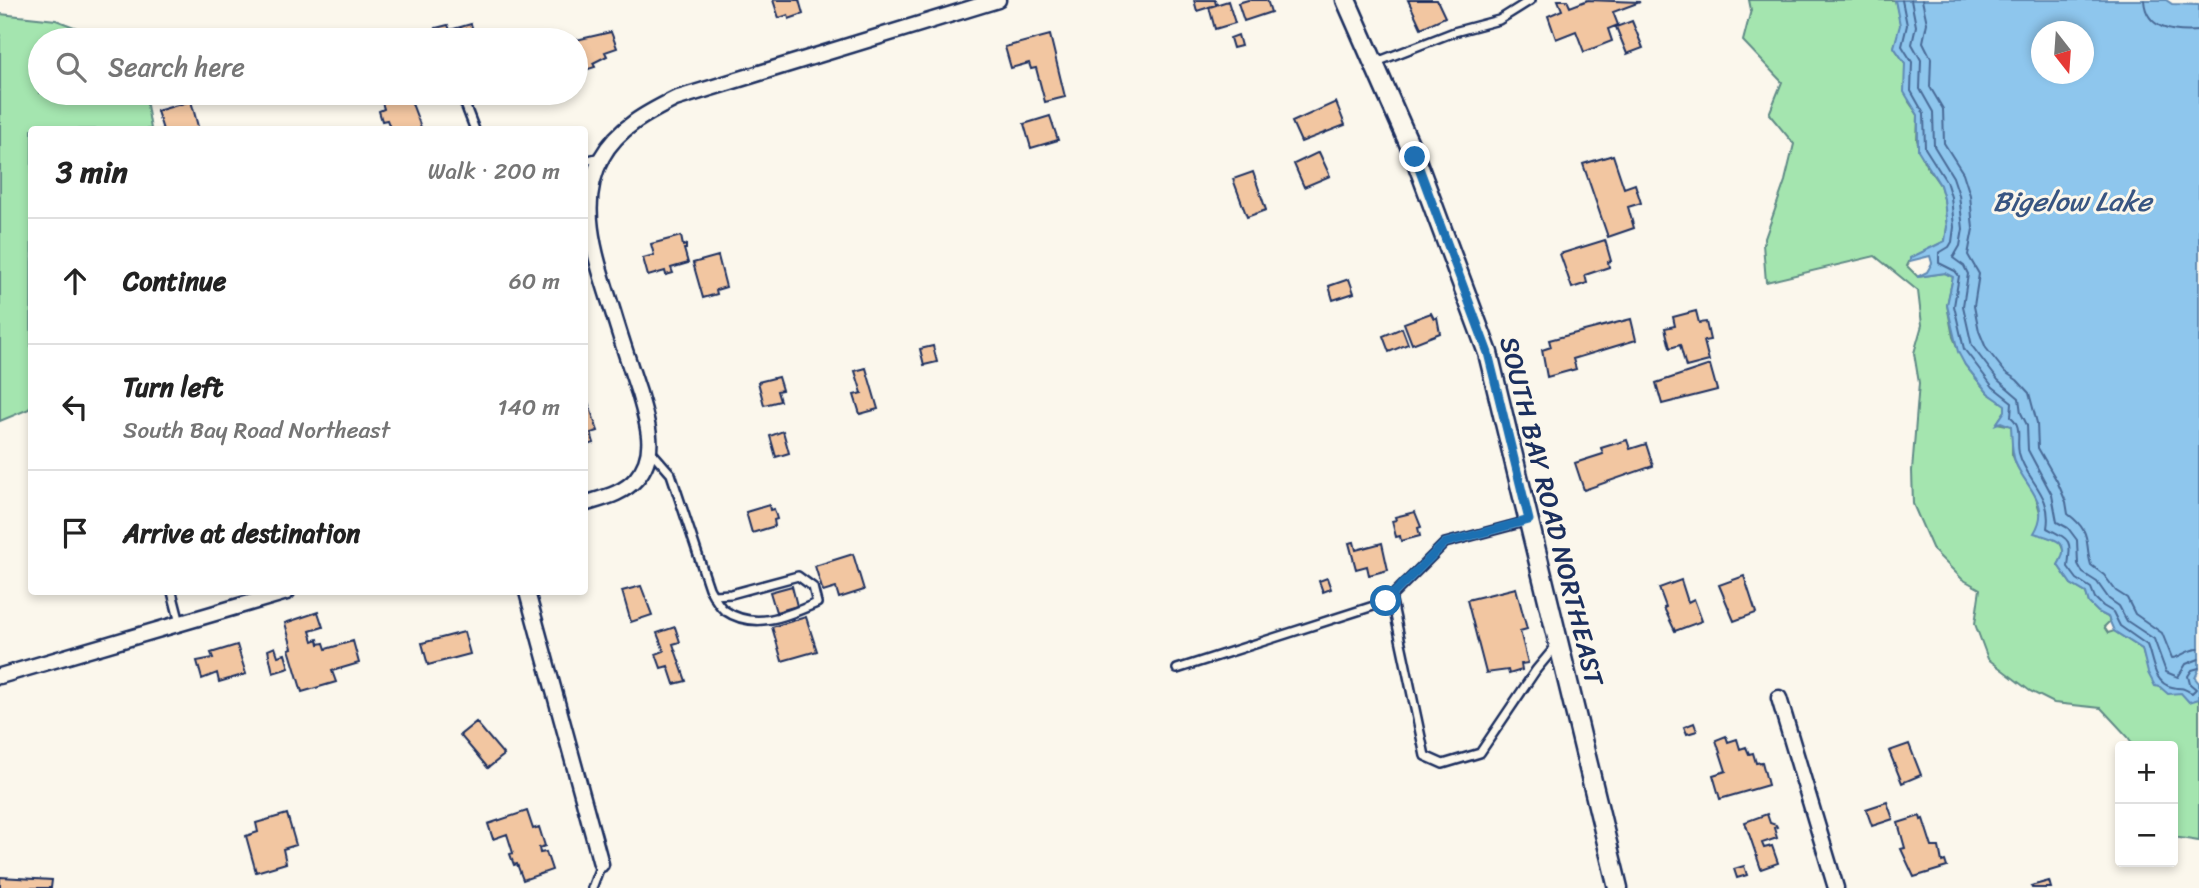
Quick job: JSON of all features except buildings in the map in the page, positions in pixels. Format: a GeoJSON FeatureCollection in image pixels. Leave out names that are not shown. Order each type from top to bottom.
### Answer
{"type":"FeatureCollection","features":[{"type":"Feature","properties":{"kind":"street"},"geometry":{"type":"LineString","coordinates":[[588,503],[620,492],[635,480],[647,462],[650,450],[648,421],[590,232],[592,188],[602,156],[641,116],[676,99],[998,0]]}},
{"type":"Feature","properties":{"kind":"street","name":"SOUTH BAY ROAD NORTHEAST"},"geometry":{"type":"LineString","coordinates":[[1346,0],[1415,157],[1488,353],[1618,888]]}},
{"type":"Feature","properties":{"kind":"street"},"geometry":{"type":"LineString","coordinates":[[0,676],[277,595]]}},
{"type":"Feature","properties":{"kind":"street"},"geometry":{"type":"LineString","coordinates":[[528,595],[601,864]]}},
{"type":"Feature","properties":{"kind":"street"},"geometry":{"type":"LineString","coordinates":[[1779,698],[1836,888]]}},
{"type":"Feature","properties":{"kind":"lane"},"geometry":{"type":"LineString","coordinates":[[1374,63],[1454,32],[1499,20],[1531,0]]}},
{"type":"Feature","properties":{"kind":"lane"},"geometry":{"type":"LineString","coordinates":[[465,105],[473,126]]}},
{"type":"Feature","properties":{"kind":"lane"},"geometry":{"type":"LineString","coordinates":[[588,159],[602,156]]}},
{"type":"Feature","properties":{"kind":"lane"},"geometry":{"type":"LineString","coordinates":[[650,450],[671,474],[709,588],[713,595],[723,609],[750,622],[783,617],[817,603],[813,587],[798,576],[731,594],[713,595]]}},
{"type":"Feature","properties":{"kind":"lane"},"geometry":{"type":"LineString","coordinates":[[1177,669],[1386,601],[1445,543],[1529,520]]}},
{"type":"Feature","properties":{"kind":"lane"},"geometry":{"type":"LineString","coordinates":[[173,595],[180,623]]}},
{"type":"Feature","properties":{"kind":"lane"},"geometry":{"type":"LineString","coordinates":[[1391,596],[1425,756],[1443,764],[1480,753],[1536,670],[1558,643]]}},
{"type":"Feature","properties":{"kind":"lane"},"geometry":{"type":"LineString","coordinates":[[592,888],[601,864]]}},
{"type":"Feature","properties":{"kind":"green space"},"geometry":{"type":"Polygon","coordinates":[[[1749,0],[1895,0],[1901,25],[1894,47],[1905,63],[1909,102],[1918,115],[1917,140],[1924,162],[1940,185],[1947,227],[1945,241],[1911,258],[1907,266],[1918,277],[1945,273],[1953,277],[1947,305],[1953,337],[1965,365],[1988,393],[2006,405],[1997,423],[2012,426],[2012,454],[2034,491],[2047,537],[2057,539],[2063,549],[2058,565],[2071,584],[2086,593],[2089,603],[2108,617],[2110,621],[2104,627],[2108,633],[2114,631],[2142,649],[2155,680],[2161,685],[2199,699],[2199,841],[2178,838],[2178,741],[2131,741],[2101,708],[2054,703],[2030,691],[1988,659],[1975,624],[1980,589],[1962,579],[1933,550],[1913,504],[1912,471],[1919,383],[1914,353],[1922,325],[1918,291],[1875,256],[1766,282],[1763,244],[1785,181],[1794,144],[1769,114],[1782,82],[1743,41],[1751,10],[1749,0]]]}},
{"type":"Feature","properties":{"kind":"green space"},"geometry":{"type":"Polygon","coordinates":[[[0,14],[56,20],[77,28],[28,28],[28,105],[147,105],[150,126],[28,126],[28,409],[0,421],[0,14]]]}},
{"type":"Feature","properties":{"kind":"water","name":"Bigelow Lake"},"geometry":{"type":"Polygon","coordinates":[[[1895,0],[2166,0],[2172,4],[2199,5],[2199,669],[2195,678],[2199,683],[2199,699],[2189,702],[2181,693],[2168,694],[2155,686],[2148,673],[2142,649],[2114,631],[2108,617],[2089,603],[2086,593],[2071,584],[2058,565],[2062,557],[2062,545],[2054,539],[2034,533],[2039,523],[2039,505],[2014,459],[2011,426],[2001,422],[1996,424],[2005,411],[2005,405],[1988,393],[1958,352],[1947,305],[1953,277],[1945,273],[1917,277],[1927,272],[1932,263],[1930,256],[1910,261],[1910,258],[1945,241],[1947,227],[1940,185],[1918,150],[1918,115],[1904,92],[1905,63],[1894,47],[1900,25],[1895,0]]]}},
{"type":"Feature","properties":{"kind":"route"},"geometry":{"type":"LineString","coordinates":[[1386,601],[1445,543],[1529,520],[1488,353],[1415,157]]}}]}
